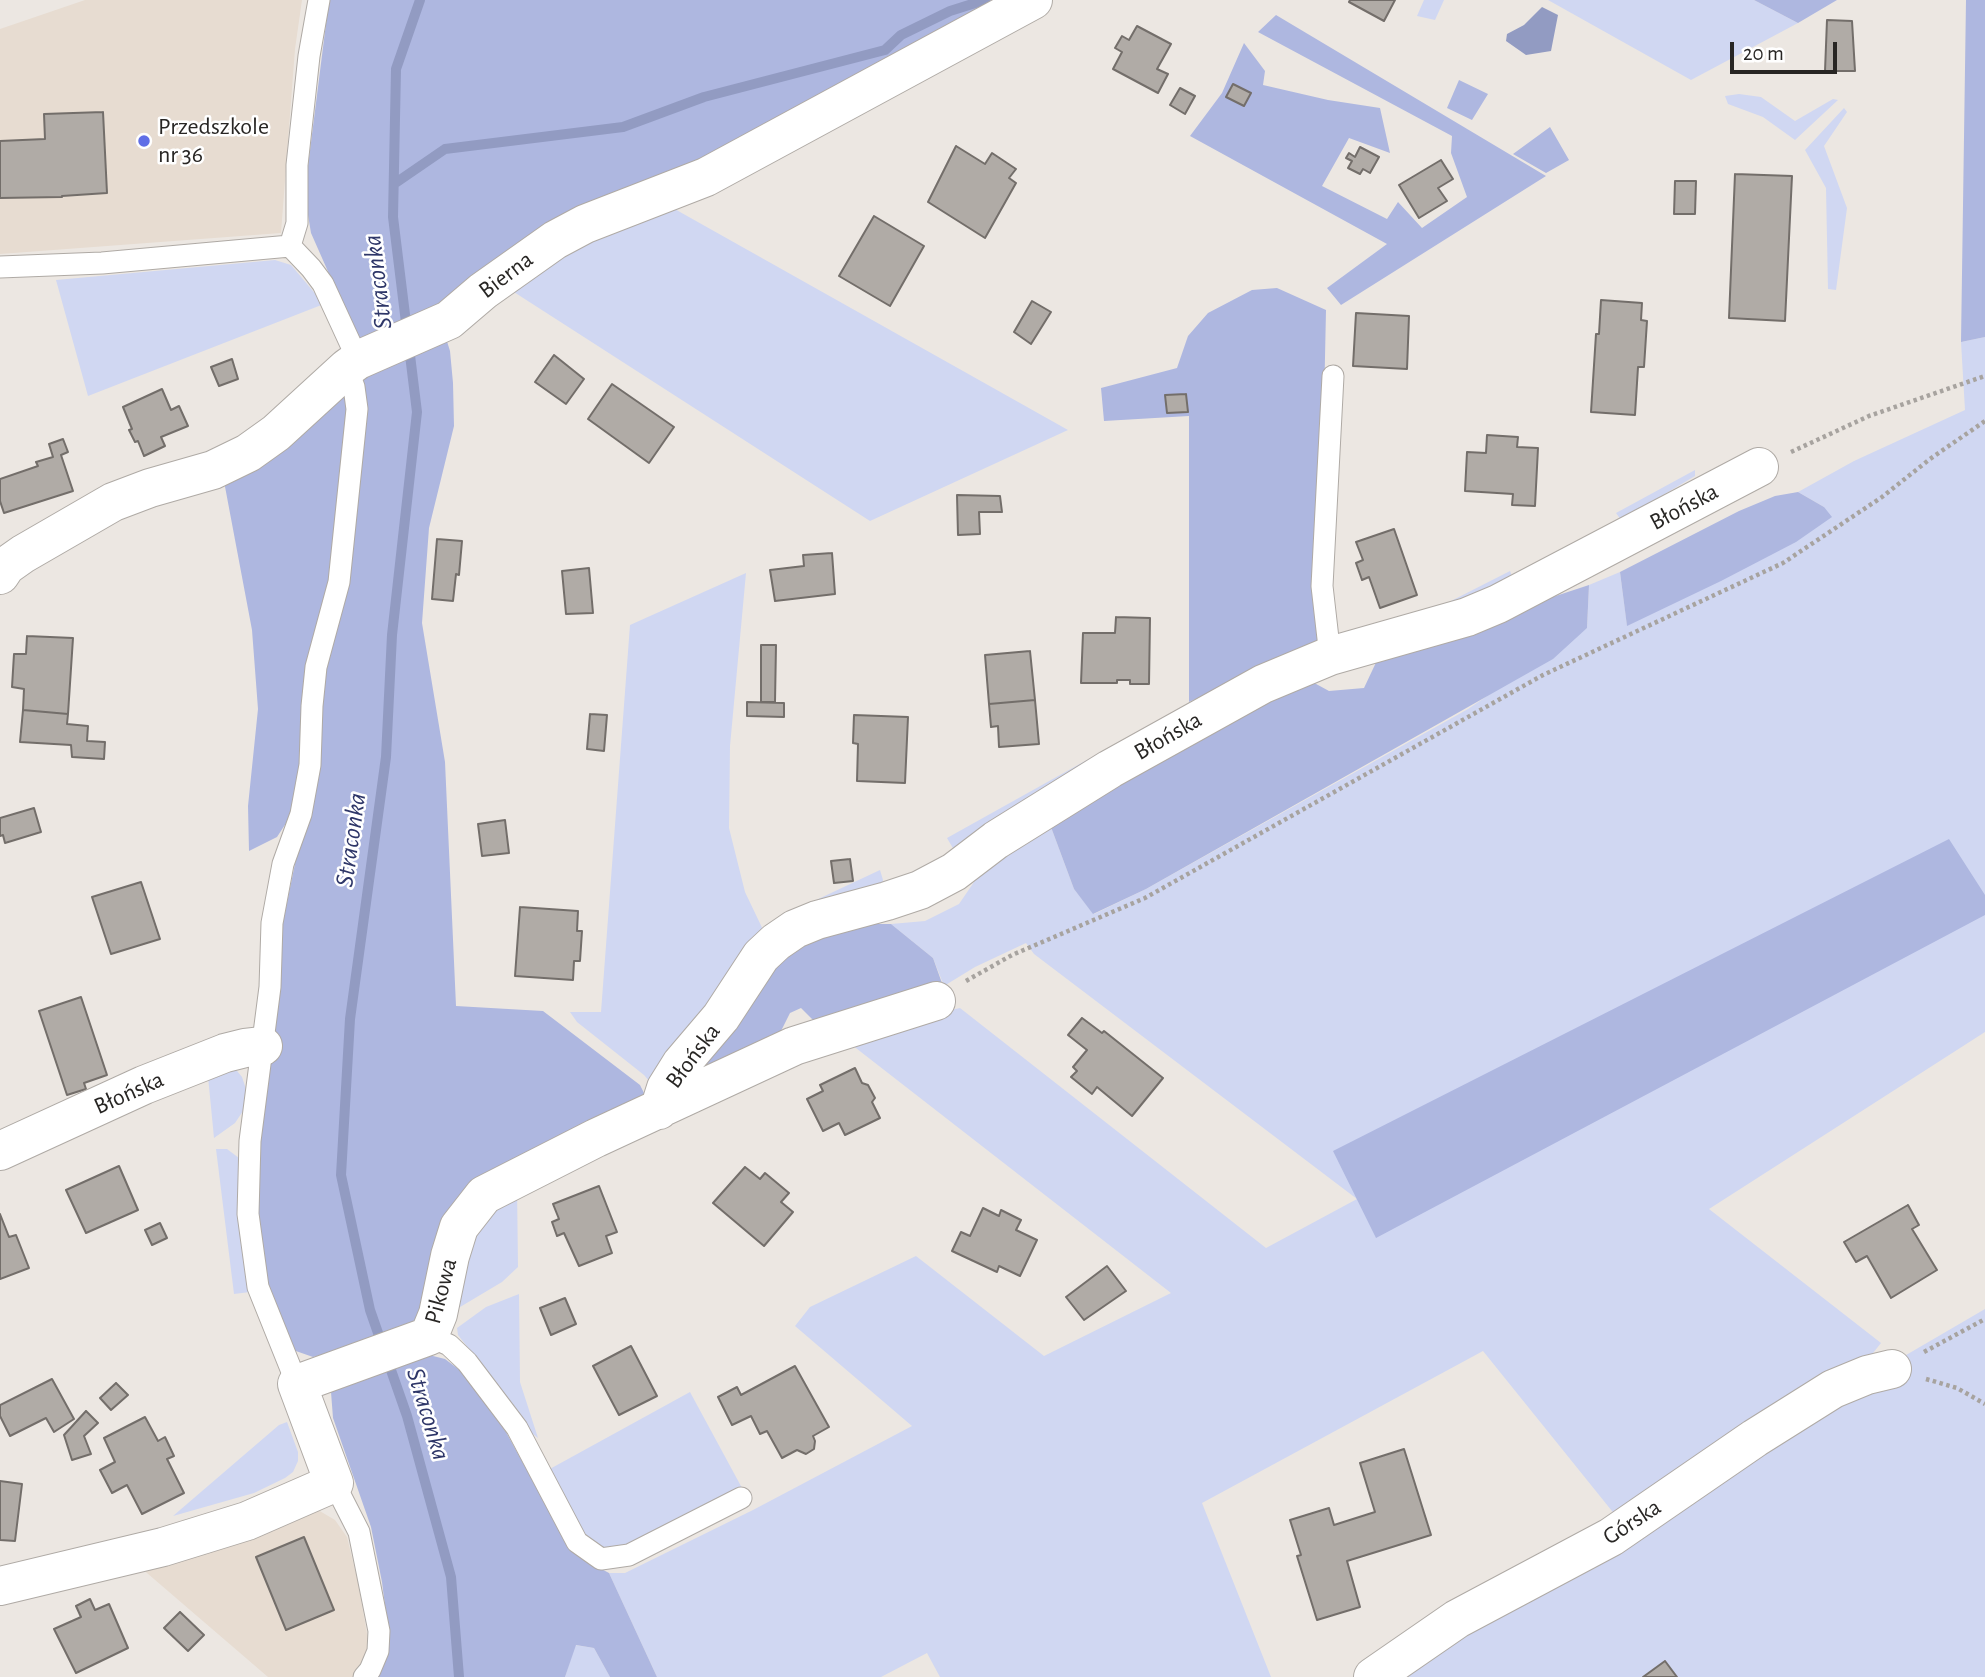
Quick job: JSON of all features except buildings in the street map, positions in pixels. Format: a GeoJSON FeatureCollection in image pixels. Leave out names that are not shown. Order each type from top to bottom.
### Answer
{"type":"FeatureCollection","features":[{"type":"Feature","properties":{"kind":"street","name":"Bierna"},"geometry":{"type":"LineString","coordinates":[[0,575],[6,566],[23,554],[113,502],[150,488],[214,470],[248,453],[276,433],[352,364],[449,320],[483,291],[555,240],[585,224],[706,177],[1033,0]]}},
{"type":"Feature","properties":{"kind":"street","name":"Błońska"},"geometry":{"type":"LineString","coordinates":[[659,1110],[666,1088],[681,1064],[721,1017],[761,956],[795,929],[919,890],[954,872],[996,840],[1100,775],[1263,684],[1330,656],[1467,617],[1498,604],[1759,467]]}},
{"type":"Feature","properties":{"kind":"street","name":"Pikowa"},"geometry":{"type":"LineString","coordinates":[[311,1379],[421,1339],[438,1314],[447,1267],[459,1227],[484,1195],[596,1138],[794,1046],[936,1002]]}},
{"type":"Feature","properties":{"kind":"street","name":"Błońska"},"geometry":{"type":"LineString","coordinates":[[0,1152],[156,1081],[225,1053],[263,1046]]}},
{"type":"Feature","properties":{"kind":"street","name":"Górska"},"geometry":{"type":"LineString","coordinates":[[1373,1677],[1457,1619],[1611,1537],[1755,1438],[1833,1390],[1867,1375],[1892,1369]]}},
{"type":"Feature","properties":{"kind":"street"},"geometry":{"type":"LineString","coordinates":[[0,1586],[175,1544],[247,1521],[334,1483],[311,1379]]}},
{"type":"Feature","properties":{"kind":"lane"},"geometry":{"type":"LineString","coordinates":[[290,246],[297,223],[297,165],[309,56],[319,0]]}},
{"type":"Feature","properties":{"kind":"lane"},"geometry":{"type":"LineString","coordinates":[[0,267],[102,263],[290,246]]}},
{"type":"Feature","properties":{"kind":"lane"},"geometry":{"type":"LineString","coordinates":[[290,246],[323,284],[352,364],[357,409],[339,582],[316,667],[310,765],[303,802],[283,864],[272,923],[270,987],[250,1142],[248,1214],[258,1287],[311,1379]]}},
{"type":"Feature","properties":{"kind":"lane"},"geometry":{"type":"LineString","coordinates":[[1330,656],[1322,586],[1333,376]]}},
{"type":"Feature","properties":{"kind":"lane"},"geometry":{"type":"LineString","coordinates":[[421,1339],[449,1345],[467,1362],[517,1428],[577,1542],[601,1559],[629,1555],[741,1498]]}},
{"type":"Feature","properties":{"kind":"lane"},"geometry":{"type":"LineString","coordinates":[[334,1483],[359,1532],[379,1631],[378,1651],[370,1671],[364,1677]]}},
{"type":"Feature","properties":{"kind":"path"},"geometry":{"type":"LineString","coordinates":[[1759,467],[1869,416],[1985,376]]}},
{"type":"Feature","properties":{"kind":"path"},"geometry":{"type":"LineString","coordinates":[[936,1002],[972,977],[1012,955],[1144,898],[1543,675],[1783,563],[1882,497],[1985,421]]}},
{"type":"Feature","properties":{"kind":"path"},"geometry":{"type":"LineString","coordinates":[[1892,1369],[1985,1319]]}},
{"type":"Feature","properties":{"kind":"path"},"geometry":{"type":"LineString","coordinates":[[1892,1369],[1957,1388],[1985,1404]]}},
{"type":"Feature","properties":{"kind":"shaded area","name":"Przedszkole nr 36"},"geometry":{"type":"Polygon","coordinates":[[[85,0],[302,0],[295,49],[281,233],[0,254],[0,29],[85,0]]]}},
{"type":"Feature","properties":{"kind":"shaded area"},"geometry":{"type":"Polygon","coordinates":[[[329,0],[1021,0],[478,287],[360,344],[311,233],[306,203],[308,166],[329,0]]]}},
{"type":"Feature","properties":{"kind":"shaded area"},"geometry":{"type":"Polygon","coordinates":[[[1424,0],[1444,0],[1435,20],[1417,16],[1424,0]]]}},
{"type":"Feature","properties":{"kind":"shaded area"},"geometry":{"type":"Polygon","coordinates":[[[1548,0],[1754,0],[1798,23],[1691,80],[1548,0]]]}},
{"type":"Feature","properties":{"kind":"shaded area"},"geometry":{"type":"Polygon","coordinates":[[[1754,0],[1837,0],[1798,23],[1754,0]]]}},
{"type":"Feature","properties":{"kind":"shaded area"},"geometry":{"type":"Polygon","coordinates":[[[1966,0],[1985,0],[1985,337],[1961,342],[1966,0]]]}},
{"type":"Feature","properties":{"kind":"shaded area"},"geometry":{"type":"Polygon","coordinates":[[[1542,7],[1558,15],[1551,51],[1526,55],[1506,41],[1507,34],[1524,25],[1542,7]]]}},
{"type":"Feature","properties":{"kind":"shaded area"},"geometry":{"type":"Polygon","coordinates":[[[1276,15],[1546,176],[1341,305],[1327,288],[1387,244],[1190,136],[1222,93],[1244,43],[1265,71],[1263,85],[1328,100],[1380,108],[1390,153],[1349,138],[1322,186],[1387,219],[1398,202],[1422,228],[1467,197],[1451,153],[1452,136],[1258,32],[1276,15]]]}},
{"type":"Feature","properties":{"kind":"shaded area"},"geometry":{"type":"Polygon","coordinates":[[[1459,80],[1488,94],[1472,120],[1447,108],[1459,80]]]}},
{"type":"Feature","properties":{"kind":"shaded area"},"geometry":{"type":"Polygon","coordinates":[[[1739,94],[1761,97],[1795,121],[1833,99],[1838,100],[1795,140],[1763,117],[1728,104],[1725,96],[1739,94]]]}},
{"type":"Feature","properties":{"kind":"shaded area"},"geometry":{"type":"Polygon","coordinates":[[[1844,108],[1847,112],[1824,146],[1847,208],[1836,290],[1828,289],[1826,188],[1805,150],[1844,108]]]}},
{"type":"Feature","properties":{"kind":"shaded area"},"geometry":{"type":"Polygon","coordinates":[[[1550,127],[1569,160],[1546,173],[1513,154],[1550,127]]]}},
{"type":"Feature","properties":{"kind":"shaded area"},"geometry":{"type":"Polygon","coordinates":[[[664,203],[1068,430],[870,521],[503,285],[664,203]]]}},
{"type":"Feature","properties":{"kind":"shaded area"},"geometry":{"type":"Polygon","coordinates":[[[275,260],[291,265],[324,304],[88,396],[56,280],[275,260]]]}},
{"type":"Feature","properties":{"kind":"shaded area"},"geometry":{"type":"Polygon","coordinates":[[[1277,288],[1326,310],[1319,641],[1189,702],[1189,416],[1104,421],[1101,388],[1177,368],[1188,336],[1208,313],[1252,290],[1277,288]]]}},
{"type":"Feature","properties":{"kind":"shaded area"},"geometry":{"type":"Polygon","coordinates":[[[445,335],[450,351],[454,426],[429,528],[422,623],[445,762],[456,1006],[543,1011],[640,1085],[645,1095],[504,1175],[437,1274],[415,1320],[392,1336],[313,1357],[293,1350],[266,1286],[256,1215],[259,1143],[282,927],[305,815],[315,709],[363,407],[364,370],[445,335]]]}},
{"type":"Feature","properties":{"kind":"shaded area"},"geometry":{"type":"Polygon","coordinates":[[[1985,337],[1985,1032],[1709,1209],[1881,1343],[1869,1358],[1620,1521],[1483,1351],[1202,1503],[1271,1677],[940,1677],[927,1653],[881,1677],[657,1677],[609,1573],[625,1573],[753,1510],[912,1426],[795,1326],[810,1307],[916,1256],[1044,1356],[1171,1293],[843,1038],[891,1023],[960,1008],[1266,1248],[1357,1199],[1034,954],[1026,943],[975,967],[944,986],[933,958],[891,924],[925,921],[959,904],[985,866],[1048,819],[1074,889],[1094,914],[1146,889],[1468,709],[1587,628],[1589,585],[1620,572],[1627,625],[1824,507],[1798,492],[1854,461],[1965,410],[1961,342],[1985,337]]]}},
{"type":"Feature","properties":{"kind":"shaded area"},"geometry":{"type":"Polygon","coordinates":[[[344,388],[353,410],[304,766],[294,811],[277,837],[249,851],[248,806],[258,709],[252,630],[223,476],[344,388]]]}},
{"type":"Feature","properties":{"kind":"shaded area"},"geometry":{"type":"Polygon","coordinates":[[[1695,470],[1695,476],[1621,520],[1616,513],[1695,470]]]}},
{"type":"Feature","properties":{"kind":"shaded area"},"geometry":{"type":"Polygon","coordinates":[[[1798,492],[1824,507],[1832,517],[1796,542],[1627,626],[1620,572],[1739,511],[1775,496],[1798,492]]]}},
{"type":"Feature","properties":{"kind":"shaded area"},"geometry":{"type":"Polygon","coordinates":[[[1510,571],[1515,584],[1455,608],[1451,601],[1510,571]]]}},
{"type":"Feature","properties":{"kind":"shaded area"},"geometry":{"type":"Polygon","coordinates":[[[746,573],[730,746],[729,828],[745,892],[767,938],[655,1088],[644,1075],[577,1022],[570,1012],[601,1012],[630,625],[746,573]]]}},
{"type":"Feature","properties":{"kind":"shaded area"},"geometry":{"type":"Polygon","coordinates":[[[1589,585],[1587,628],[1553,659],[1146,889],[1093,914],[1074,889],[1048,819],[1307,679],[1329,691],[1364,688],[1380,654],[1589,585]]]}},
{"type":"Feature","properties":{"kind":"shaded area"},"geometry":{"type":"Polygon","coordinates":[[[1094,756],[1095,764],[954,850],[947,838],[1094,756]]]}},
{"type":"Feature","properties":{"kind":"shaded area"},"geometry":{"type":"Polygon","coordinates":[[[1949,839],[1985,895],[1985,915],[1376,1238],[1333,1151],[1949,839]]]}},
{"type":"Feature","properties":{"kind":"shaded area"},"geometry":{"type":"Polygon","coordinates":[[[880,870],[883,880],[881,888],[814,901],[880,870]]]}},
{"type":"Feature","properties":{"kind":"shaded area"},"geometry":{"type":"Polygon","coordinates":[[[859,924],[891,924],[933,958],[943,986],[817,1024],[801,1008],[790,1013],[781,1031],[763,1046],[687,1086],[772,956],[859,924]]]}},
{"type":"Feature","properties":{"kind":"shaded area"},"geometry":{"type":"Polygon","coordinates":[[[207,1066],[233,1066],[242,1077],[247,1092],[243,1111],[235,1123],[214,1138],[207,1066]]]}},
{"type":"Feature","properties":{"kind":"shaded area"},"geometry":{"type":"Polygon","coordinates":[[[216,1149],[227,1149],[239,1158],[241,1220],[250,1292],[234,1294],[216,1149]]]}},
{"type":"Feature","properties":{"kind":"shaded area"},"geometry":{"type":"Polygon","coordinates":[[[517,1186],[518,1267],[502,1282],[450,1313],[468,1231],[517,1186]]]}},
{"type":"Feature","properties":{"kind":"shaded area"},"geometry":{"type":"Polygon","coordinates":[[[519,1294],[520,1382],[538,1438],[520,1424],[487,1372],[458,1335],[457,1328],[486,1307],[519,1294]]]}},
{"type":"Feature","properties":{"kind":"shaded area"},"geometry":{"type":"Polygon","coordinates":[[[1985,1309],[1985,1677],[1384,1677],[1901,1358],[1985,1309]]]}},
{"type":"Feature","properties":{"kind":"shaded area"},"geometry":{"type":"Polygon","coordinates":[[[429,1355],[445,1359],[461,1371],[506,1432],[569,1547],[609,1573],[657,1677],[610,1677],[594,1648],[576,1645],[565,1677],[375,1677],[388,1629],[382,1582],[371,1527],[333,1418],[331,1392],[429,1355]]]}},
{"type":"Feature","properties":{"kind":"shaded area"},"geometry":{"type":"Polygon","coordinates":[[[690,1392],[742,1488],[609,1554],[590,1546],[548,1470],[690,1392]]]}},
{"type":"Feature","properties":{"kind":"shaded area"},"geometry":{"type":"Polygon","coordinates":[[[287,1422],[298,1452],[298,1461],[293,1472],[254,1493],[173,1516],[279,1425],[287,1422]]]}},
{"type":"Feature","properties":{"kind":"shaded area"},"geometry":{"type":"Polygon","coordinates":[[[318,1510],[335,1520],[347,1537],[358,1582],[369,1645],[363,1666],[353,1677],[268,1677],[140,1567],[318,1510]]]}},
{"type":"Feature","properties":{"kind":"shaded area"},"geometry":{"type":"Polygon","coordinates":[[[575,1645],[594,1648],[610,1677],[565,1677],[575,1645]]]}},
{"type":"Feature","properties":{"kind":"waterway","name":"Straconka"},"geometry":{"type":"LineString","coordinates":[[420,0],[396,69],[393,217],[417,412],[392,635],[386,757],[350,1019],[341,1175],[370,1310],[407,1416],[451,1577],[459,1677]]}},
{"type":"Feature","properties":{"kind":"waterway"},"geometry":{"type":"LineString","coordinates":[[394,184],[445,149],[623,127],[704,97],[885,50],[901,35],[950,11],[985,0]]}},
{"type":"Feature","properties":{"kind":"place","name":"Przedszkole nr 36"},"geometry":{"type":"Point","coordinates":[144,141]}}]}
